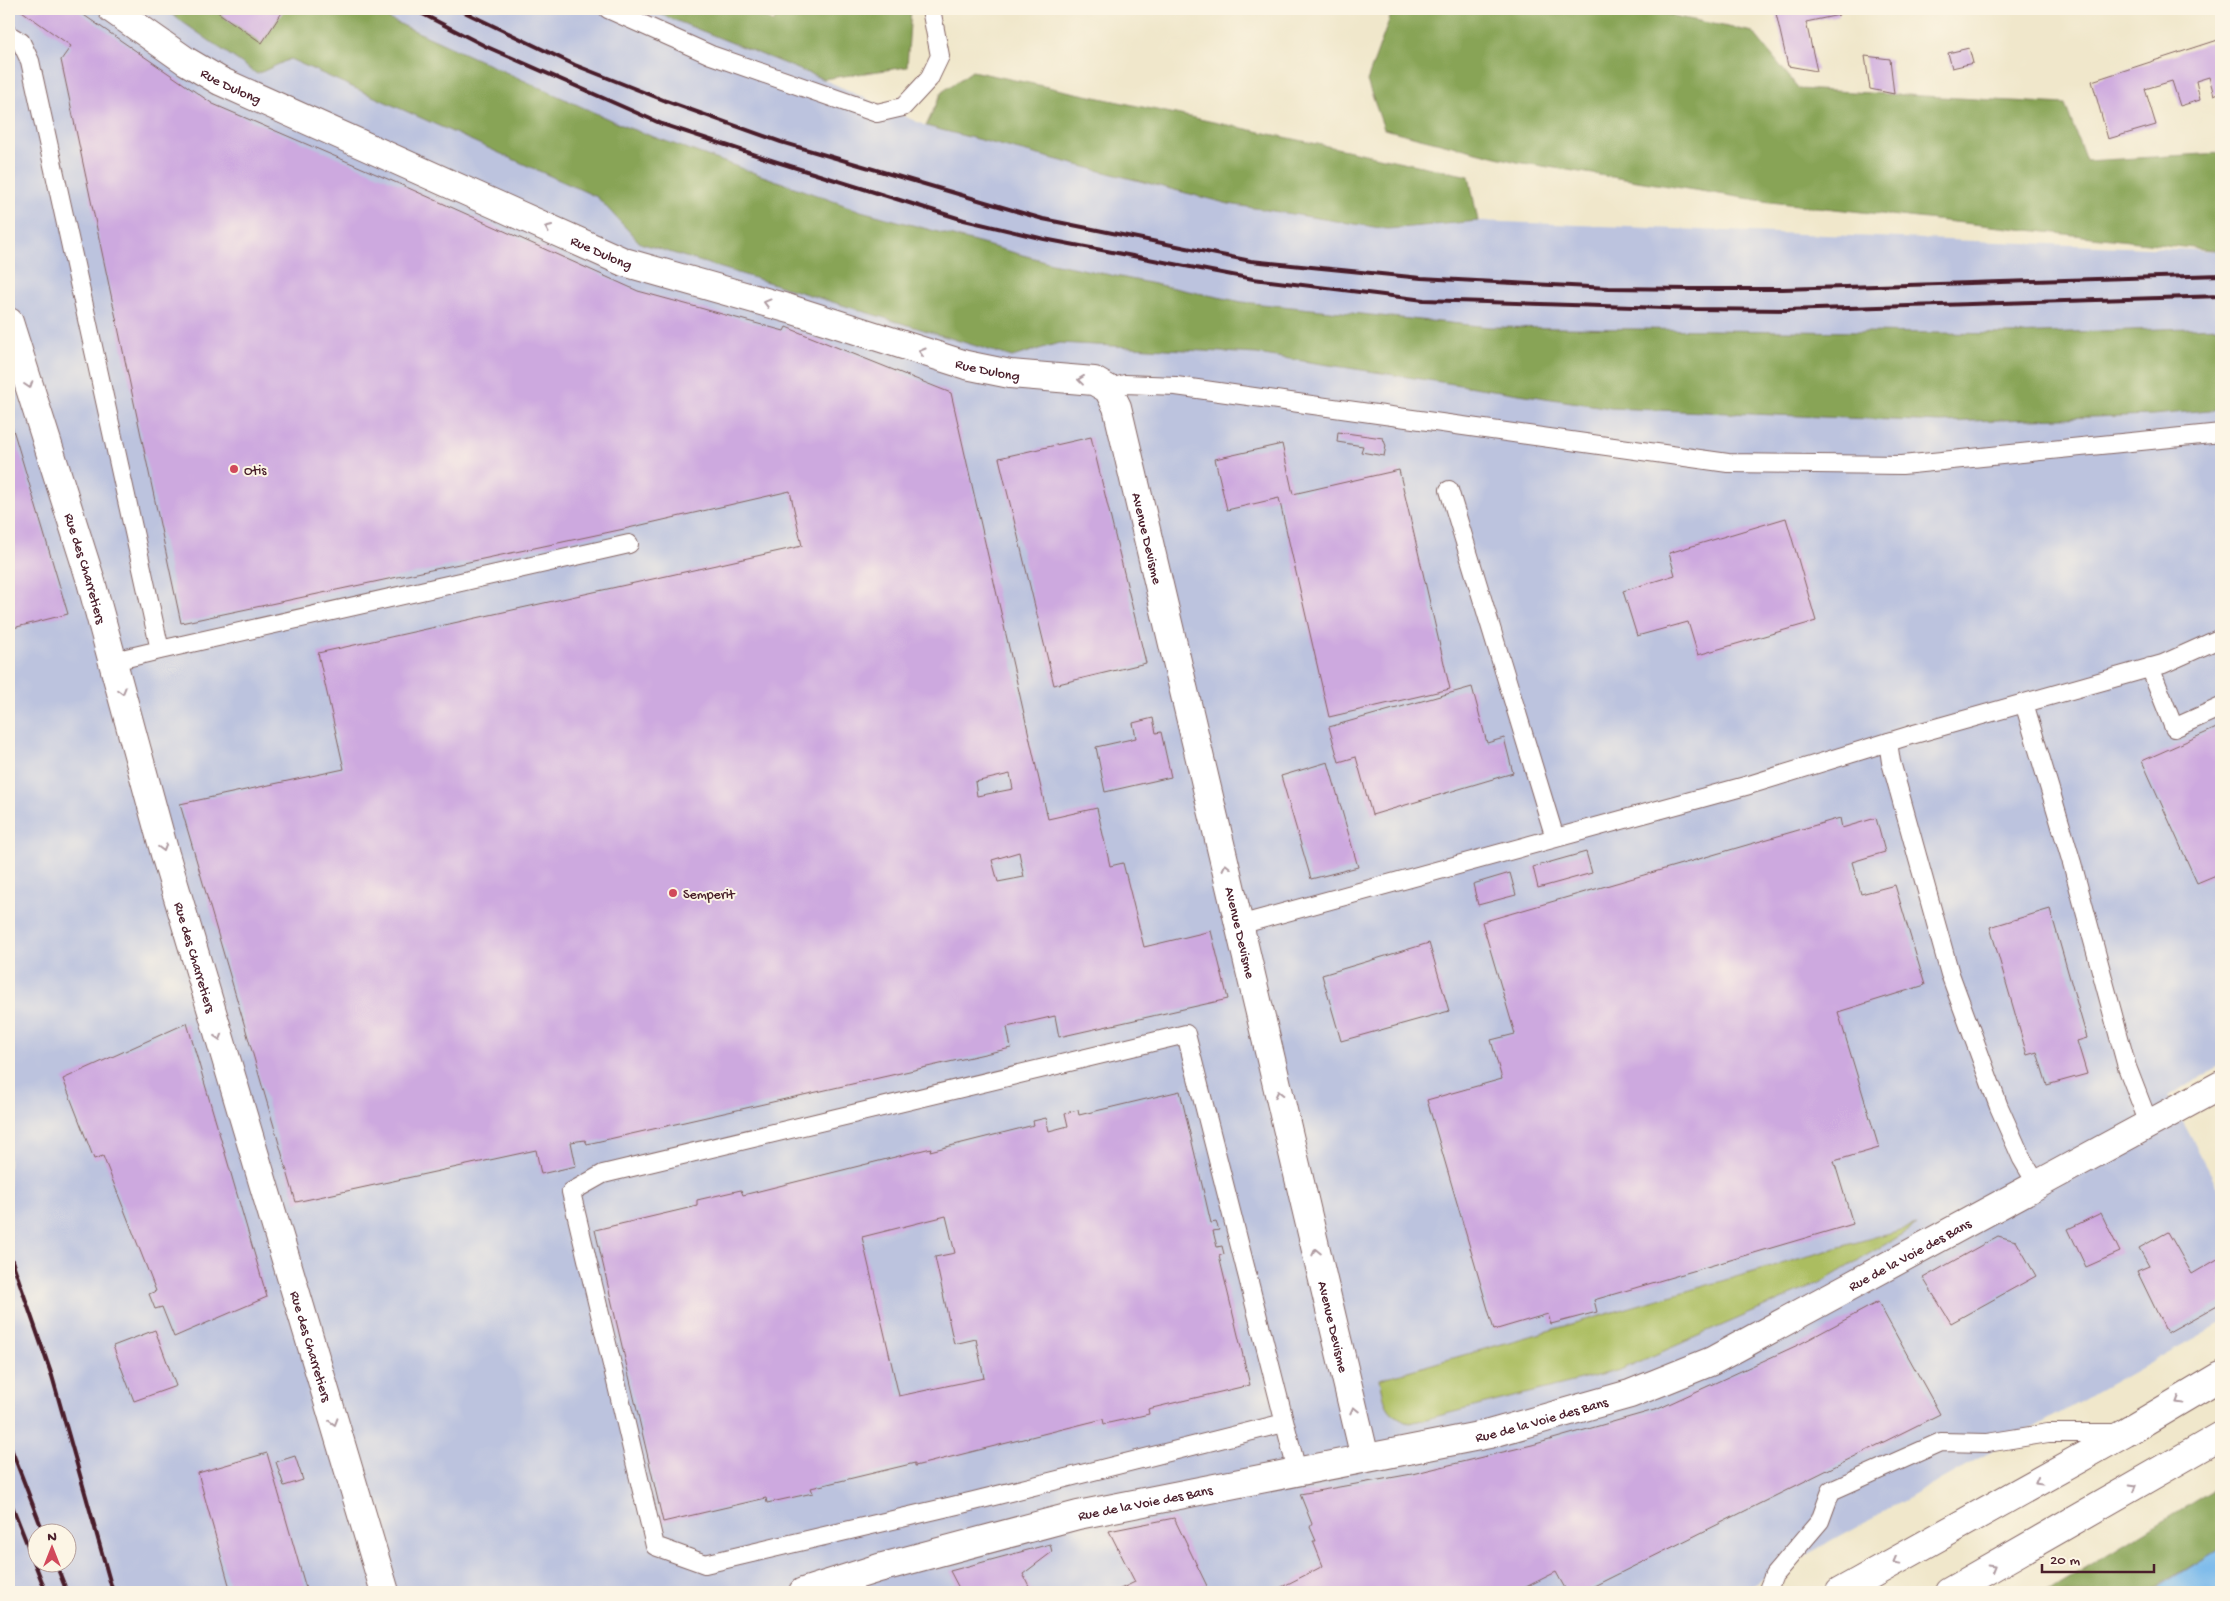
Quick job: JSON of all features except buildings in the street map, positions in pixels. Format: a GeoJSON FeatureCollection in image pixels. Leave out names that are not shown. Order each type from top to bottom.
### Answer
{"type":"FeatureCollection","features":[{"type":"Feature","properties":{"kind":"street","name":"Rue Dulong"},"geometry":{"type":"LineString","coordinates":[[112,9],[186,60],[220,80],[624,262],[790,309],[966,365],[1010,374],[1094,381],[1113,398]]}},
{"type":"Feature","properties":{"kind":"street","name":"Rue des Charretiers"},"geometry":{"type":"LineString","coordinates":[[9,322],[90,578],[165,854],[385,1592]]}},
{"type":"Feature","properties":{"kind":"street","name":"Avenue Devisme"},"geometry":{"type":"LineString","coordinates":[[1113,398],[1240,925],[1365,1458]]}},
{"type":"Feature","properties":{"kind":"street","name":"Rue de la Voie des Bans"},"geometry":{"type":"LineString","coordinates":[[803,1592],[879,1568],[1078,1515],[1489,1434],[1630,1394],[1712,1361],[2221,1086]]}},
{"type":"Feature","properties":{"kind":"street"},"geometry":{"type":"LineString","coordinates":[[1840,1592],[2125,1433],[2221,1376]]}},
{"type":"Feature","properties":{"kind":"street"},"geometry":{"type":"LineString","coordinates":[[1949,1592],[2221,1436]]}},
{"type":"Feature","properties":{"kind":"lane"},"geometry":{"type":"LineString","coordinates":[[608,9],[711,55],[877,113],[903,107],[929,79],[940,56],[931,9]]}},
{"type":"Feature","properties":{"kind":"lane"},"geometry":{"type":"LineString","coordinates":[[9,34],[21,42],[30,60],[160,650]]}},
{"type":"Feature","properties":{"kind":"lane"},"geometry":{"type":"LineString","coordinates":[[1113,398],[1124,384],[1176,386],[1728,463],[1902,465],[2221,433]]}},
{"type":"Feature","properties":{"kind":"lane"},"geometry":{"type":"LineString","coordinates":[[1449,490],[1554,838]]}},
{"type":"Feature","properties":{"kind":"lane"},"geometry":{"type":"LineString","coordinates":[[114,661],[629,544]]}},
{"type":"Feature","properties":{"kind":"lane"},"geometry":{"type":"LineString","coordinates":[[1240,925],[1749,785],[1888,742],[2163,664],[2221,638]]}},
{"type":"Feature","properties":{"kind":"lane"},"geometry":{"type":"LineString","coordinates":[[2150,667],[2174,728],[2221,708]]}},
{"type":"Feature","properties":{"kind":"lane"},"geometry":{"type":"LineString","coordinates":[[2024,703],[2072,863],[2127,1067],[2149,1124]]}},
{"type":"Feature","properties":{"kind":"lane"},"geometry":{"type":"LineString","coordinates":[[1888,742],[1950,974],[1999,1107],[2022,1159],[2038,1186]]}},
{"type":"Feature","properties":{"kind":"lane"},"geometry":{"type":"LineString","coordinates":[[1284,1423],[974,1501],[705,1564],[655,1546],[571,1192],[603,1174],[1186,1034],[1297,1471]]}},
{"type":"Feature","properties":{"kind":"lane"},"geometry":{"type":"LineString","coordinates":[[1767,1592],[1774,1575],[1820,1521],[1831,1491],[1941,1442],[1987,1443],[2048,1433],[2125,1433]]}},
{"type":"Feature","properties":{"kind":"shaded area"},"geometry":{"type":"Polygon","coordinates":[[[9,9],[647,9],[823,79],[926,126],[1229,204],[1387,229],[1478,221],[2221,251],[2221,1065],[2169,1096],[2221,1193],[2221,1323],[1740,1592],[9,1592],[9,9]]]}},
{"type":"Feature","properties":{"kind":"green space"},"geometry":{"type":"Polygon","coordinates":[[[164,9],[367,9],[626,127],[861,211],[1052,263],[1242,302],[1489,327],[2011,334],[2221,327],[2221,409],[2152,415],[1940,422],[1611,408],[1257,354],[1059,343],[1012,357],[640,243],[597,197],[290,59],[257,74],[164,9]]]}},
{"type":"Feature","properties":{"kind":"green space"},"geometry":{"type":"Polygon","coordinates":[[[647,9],[746,9],[774,22],[779,9],[911,9],[907,67],[823,79],[647,9]]]}},
{"type":"Feature","properties":{"kind":"green space"},"geometry":{"type":"Polygon","coordinates":[[[1393,9],[1639,9],[1753,32],[1799,89],[2065,104],[2086,161],[2221,153],[2221,251],[1770,202],[1517,162],[1384,129],[1367,81],[1393,9]]]}},
{"type":"Feature","properties":{"kind":"green space"},"geometry":{"type":"Polygon","coordinates":[[[972,71],[1469,176],[1478,221],[1387,229],[1229,204],[926,126],[942,92],[972,71]]]}},
{"type":"Feature","properties":{"kind":"green space"},"geometry":{"type":"Polygon","coordinates":[[[1917,1225],[1822,1282],[1620,1370],[1410,1423],[1395,1415],[1385,1401],[1380,1379],[1917,1225]]]}},
{"type":"Feature","properties":{"kind":"green space"},"geometry":{"type":"Polygon","coordinates":[[[2221,1485],[2221,1548],[2148,1592],[2046,1592],[2221,1485]]]}},
{"type":"Feature","properties":{"kind":"water"},"geometry":{"type":"Polygon","coordinates":[[[2221,1548],[2221,1592],[2151,1592],[2221,1548]]]}},
{"type":"Feature","properties":{"kind":"railway"},"geometry":{"type":"LineString","coordinates":[[413,9],[485,46],[662,124],[774,161],[964,220],[1044,239],[1253,279],[1424,300],[1694,309],[1786,310],[2221,296]]}},
{"type":"Feature","properties":{"kind":"railway"},"geometry":{"type":"LineString","coordinates":[[458,9],[575,65],[666,101],[781,142],[1043,219],[1251,261],[1421,278],[1609,288],[1783,289],[2221,275]]}},
{"type":"Feature","properties":{"kind":"railway"},"geometry":{"type":"LineString","coordinates":[[9,1252],[52,1376],[113,1592]]}},
{"type":"Feature","properties":{"kind":"railway"},"geometry":{"type":"LineString","coordinates":[[9,1443],[40,1524]]}},
{"type":"Feature","properties":{"kind":"railway"},"geometry":{"type":"LineString","coordinates":[[9,1498],[46,1592]]}},
{"type":"Feature","properties":{"kind":"railway"},"geometry":{"type":"LineString","coordinates":[[60,1574],[67,1592]]}},
{"type":"Feature","properties":{"kind":"place","name":"Otis"},"geometry":{"type":"Point","coordinates":[234,469]}},
{"type":"Feature","properties":{"kind":"place","name":"Semperit"},"geometry":{"type":"Point","coordinates":[673,893]}}]}
